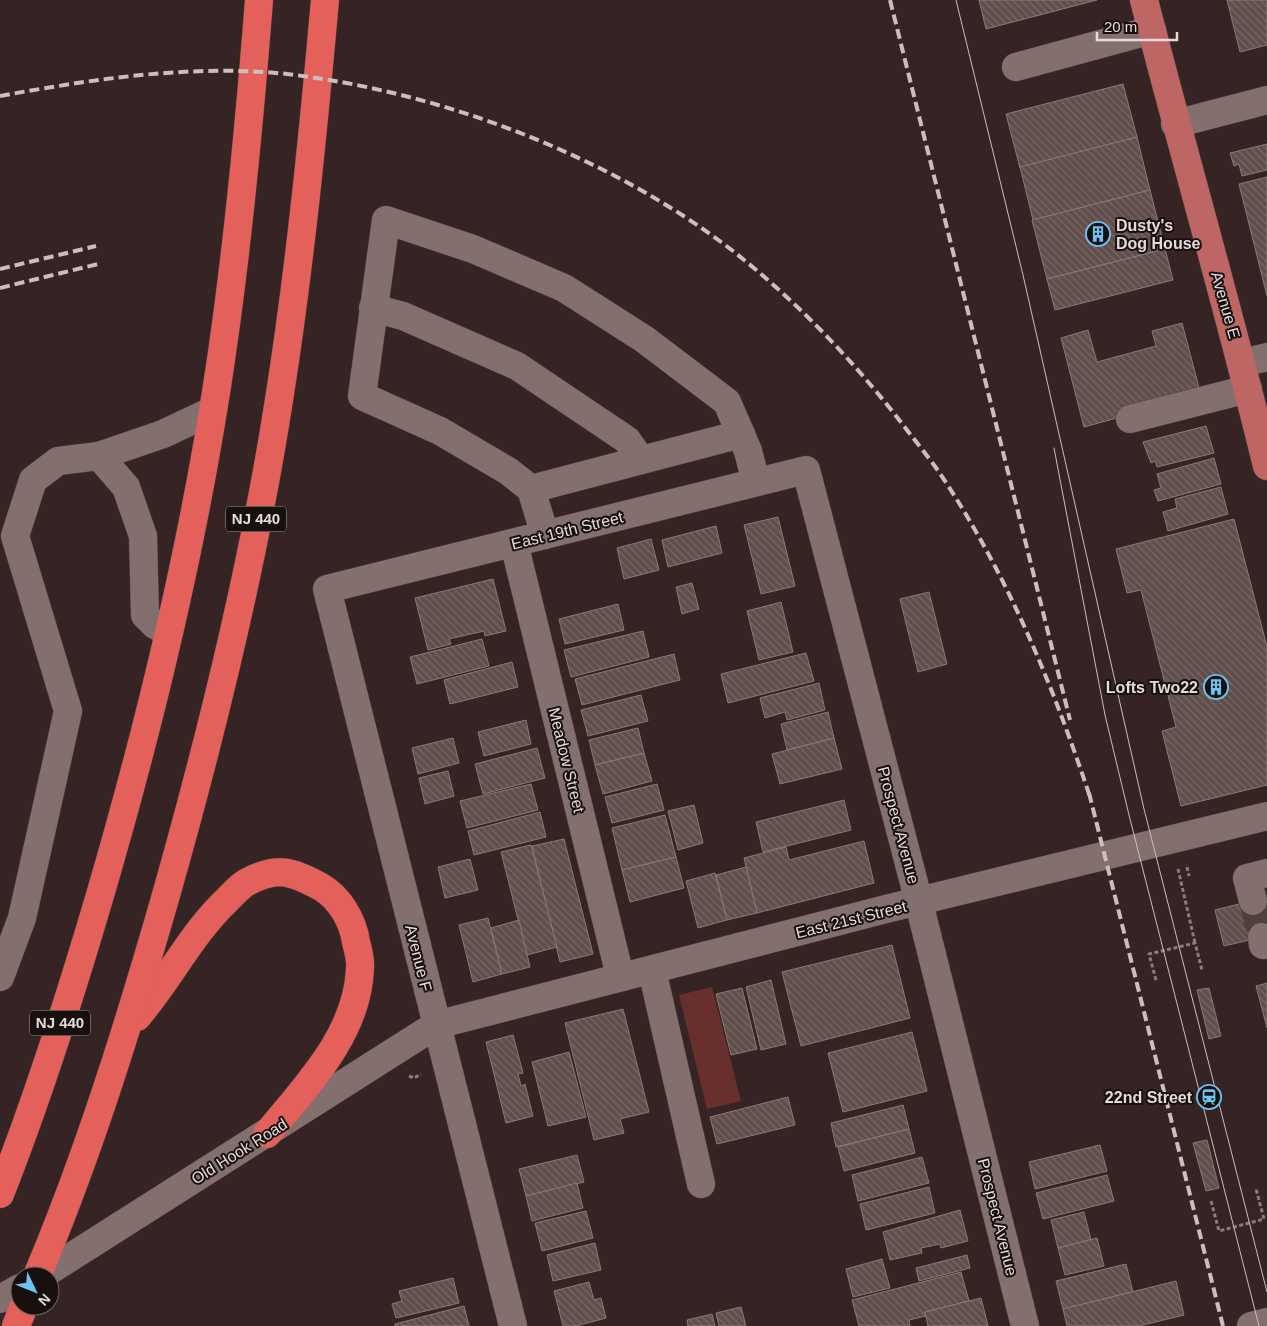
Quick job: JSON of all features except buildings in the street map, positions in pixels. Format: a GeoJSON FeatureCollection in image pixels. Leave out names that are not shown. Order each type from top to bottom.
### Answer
{"type":"FeatureCollection","features":[{"type":"Feature","properties":{"kind":"highway","name":"NJ 440"},"geometry":{"type":"LineString","coordinates":[[0,1194],[20,1144],[78,967],[134,778],[169,632],[212,412],[245,182],[259,0]]}},
{"type":"Feature","properties":{"kind":"highway","name":"NJ 440"},"geometry":{"type":"LineString","coordinates":[[40,1266],[67,1204],[127,1027],[192,802],[242,591],[280,392],[308,191],[325,0]]}},
{"type":"Feature","properties":{"kind":"highway"},"geometry":{"type":"LineString","coordinates":[[127,1027],[149,1003],[187,946],[216,910],[246,883],[278,870],[305,878],[333,894],[354,928],[360,968],[352,1011],[327,1060],[267,1134]]}},
{"type":"Feature","properties":{"kind":"main road","name":"Avenue E"},"geometry":{"type":"LineString","coordinates":[[1144,0],[1175,124],[1252,370],[1267,466]]}},
{"type":"Feature","properties":{"kind":"street"},"geometry":{"type":"LineString","coordinates":[[1016,67],[1152,30]]}},
{"type":"Feature","properties":{"kind":"street"},"geometry":{"type":"LineString","coordinates":[[1175,124],[1267,100]]}},
{"type":"Feature","properties":{"kind":"street"},"geometry":{"type":"LineString","coordinates":[[546,535],[531,489],[508,471],[440,431],[362,396],[386,220],[473,249],[564,288],[644,339],[727,402],[741,434],[756,482]]}},
{"type":"Feature","properties":{"kind":"street"},"geometry":{"type":"LineString","coordinates":[[373,308],[403,316],[517,366],[627,440],[641,460]]}},
{"type":"Feature","properties":{"kind":"street"},"geometry":{"type":"LineString","coordinates":[[1130,419],[1252,370]]}},
{"type":"Feature","properties":{"kind":"street"},"geometry":{"type":"LineString","coordinates":[[0,977],[22,918],[68,711],[14,536],[33,480],[58,461],[99,456],[163,434],[212,412]]}},
{"type":"Feature","properties":{"kind":"street"},"geometry":{"type":"LineString","coordinates":[[531,489],[741,434]]}},
{"type":"Feature","properties":{"kind":"street"},"geometry":{"type":"LineString","coordinates":[[99,456],[126,487],[143,536],[145,615],[154,625],[169,632]]}},
{"type":"Feature","properties":{"kind":"street","name":"East 19th Street"},"geometry":{"type":"LineString","coordinates":[[327,589],[806,470]]}},
{"type":"Feature","properties":{"kind":"street","name":"Prospect Avenue"},"geometry":{"type":"LineString","coordinates":[[806,470],[919,902],[1025,1326]]}},
{"type":"Feature","properties":{"kind":"street","name":"Meadow Street"},"geometry":{"type":"LineString","coordinates":[[514,543],[620,976]]}},
{"type":"Feature","properties":{"kind":"street","name":"Avenue F"},"geometry":{"type":"LineString","coordinates":[[327,589],[513,1326]]}},
{"type":"Feature","properties":{"kind":"street","name":"East 21st Street"},"geometry":{"type":"LineString","coordinates":[[436,1025],[620,976],[652,970],[1267,816]]}},
{"type":"Feature","properties":{"kind":"street"},"geometry":{"type":"LineString","coordinates":[[1253,901],[1247,878],[1267,873]]}},
{"type":"Feature","properties":{"kind":"street"},"geometry":{"type":"LineString","coordinates":[[652,970],[701,1184]]}},
{"type":"Feature","properties":{"kind":"street","name":"Old Hook Road"},"geometry":{"type":"LineString","coordinates":[[57,1266],[436,1025]]}},
{"type":"Feature","properties":{"kind":"street"},"geometry":{"type":"LineString","coordinates":[[1251,1326],[1267,1322]]}},
{"type":"Feature","properties":{"kind":"path"},"geometry":{"type":"LineString","coordinates":[[1187,867],[1189,876]]}},
{"type":"Feature","properties":{"kind":"path"},"geometry":{"type":"LineString","coordinates":[[1178,869],[1202,970]]}},
{"type":"Feature","properties":{"kind":"path"},"geometry":{"type":"LineString","coordinates":[[1156,980],[1149,954],[1195,943]]}},
{"type":"Feature","properties":{"kind":"path"},"geometry":{"type":"LineString","coordinates":[[1211,1201],[1219,1231],[1266,1218],[1256,1189]]}},
{"type":"Feature","properties":{"kind":"shaded area"},"geometry":{"type":"Polygon","coordinates":[[[712,987],[741,1101],[707,1109],[679,995],[712,987]]]}},
{"type":"Feature","properties":{"kind":"tunnel"},"geometry":{"type":"LineString","coordinates":[[1253,901],[1262,937]]}},
{"type":"Feature","properties":{"kind":"tram line"},"geometry":{"type":"LineString","coordinates":[[956,0],[1023,275],[1144,809],[1267,1292]]}},
{"type":"Feature","properties":{"kind":"tram line"},"geometry":{"type":"LineString","coordinates":[[1054,448],[1105,715],[1259,1326]]}},
{"type":"Feature","properties":{"kind":"railway"},"geometry":{"type":"LineString","coordinates":[[890,0],[1070,720]]}},
{"type":"Feature","properties":{"kind":"railway"},"geometry":{"type":"LineString","coordinates":[[0,96],[107,79],[179,72],[251,71],[287,74],[346,83],[405,96],[464,113],[522,134],[579,158],[633,186],[685,217],[756,270],[842,352],[920,446],[939,472],[963,510],[1007,590],[1061,714],[1091,800]]}},
{"type":"Feature","properties":{"kind":"railway"},"geometry":{"type":"LineString","coordinates":[[0,269],[96,246]]}},
{"type":"Feature","properties":{"kind":"railway"},"geometry":{"type":"LineString","coordinates":[[0,288],[98,264]]}},
{"type":"Feature","properties":{"kind":"railway"},"geometry":{"type":"LineString","coordinates":[[1089,793],[1223,1326]]}},
{"type":"Feature","properties":{"kind":"place","name":"Dusty's Dog House"},"geometry":{"type":"Point","coordinates":[1098,234]}},
{"type":"Feature","properties":{"kind":"place","name":"Lofts Two22"},"geometry":{"type":"Point","coordinates":[1216,687]}},
{"type":"Feature","properties":{"kind":"place","name":"22nd Street"},"geometry":{"type":"Point","coordinates":[1209,1097]}}]}
